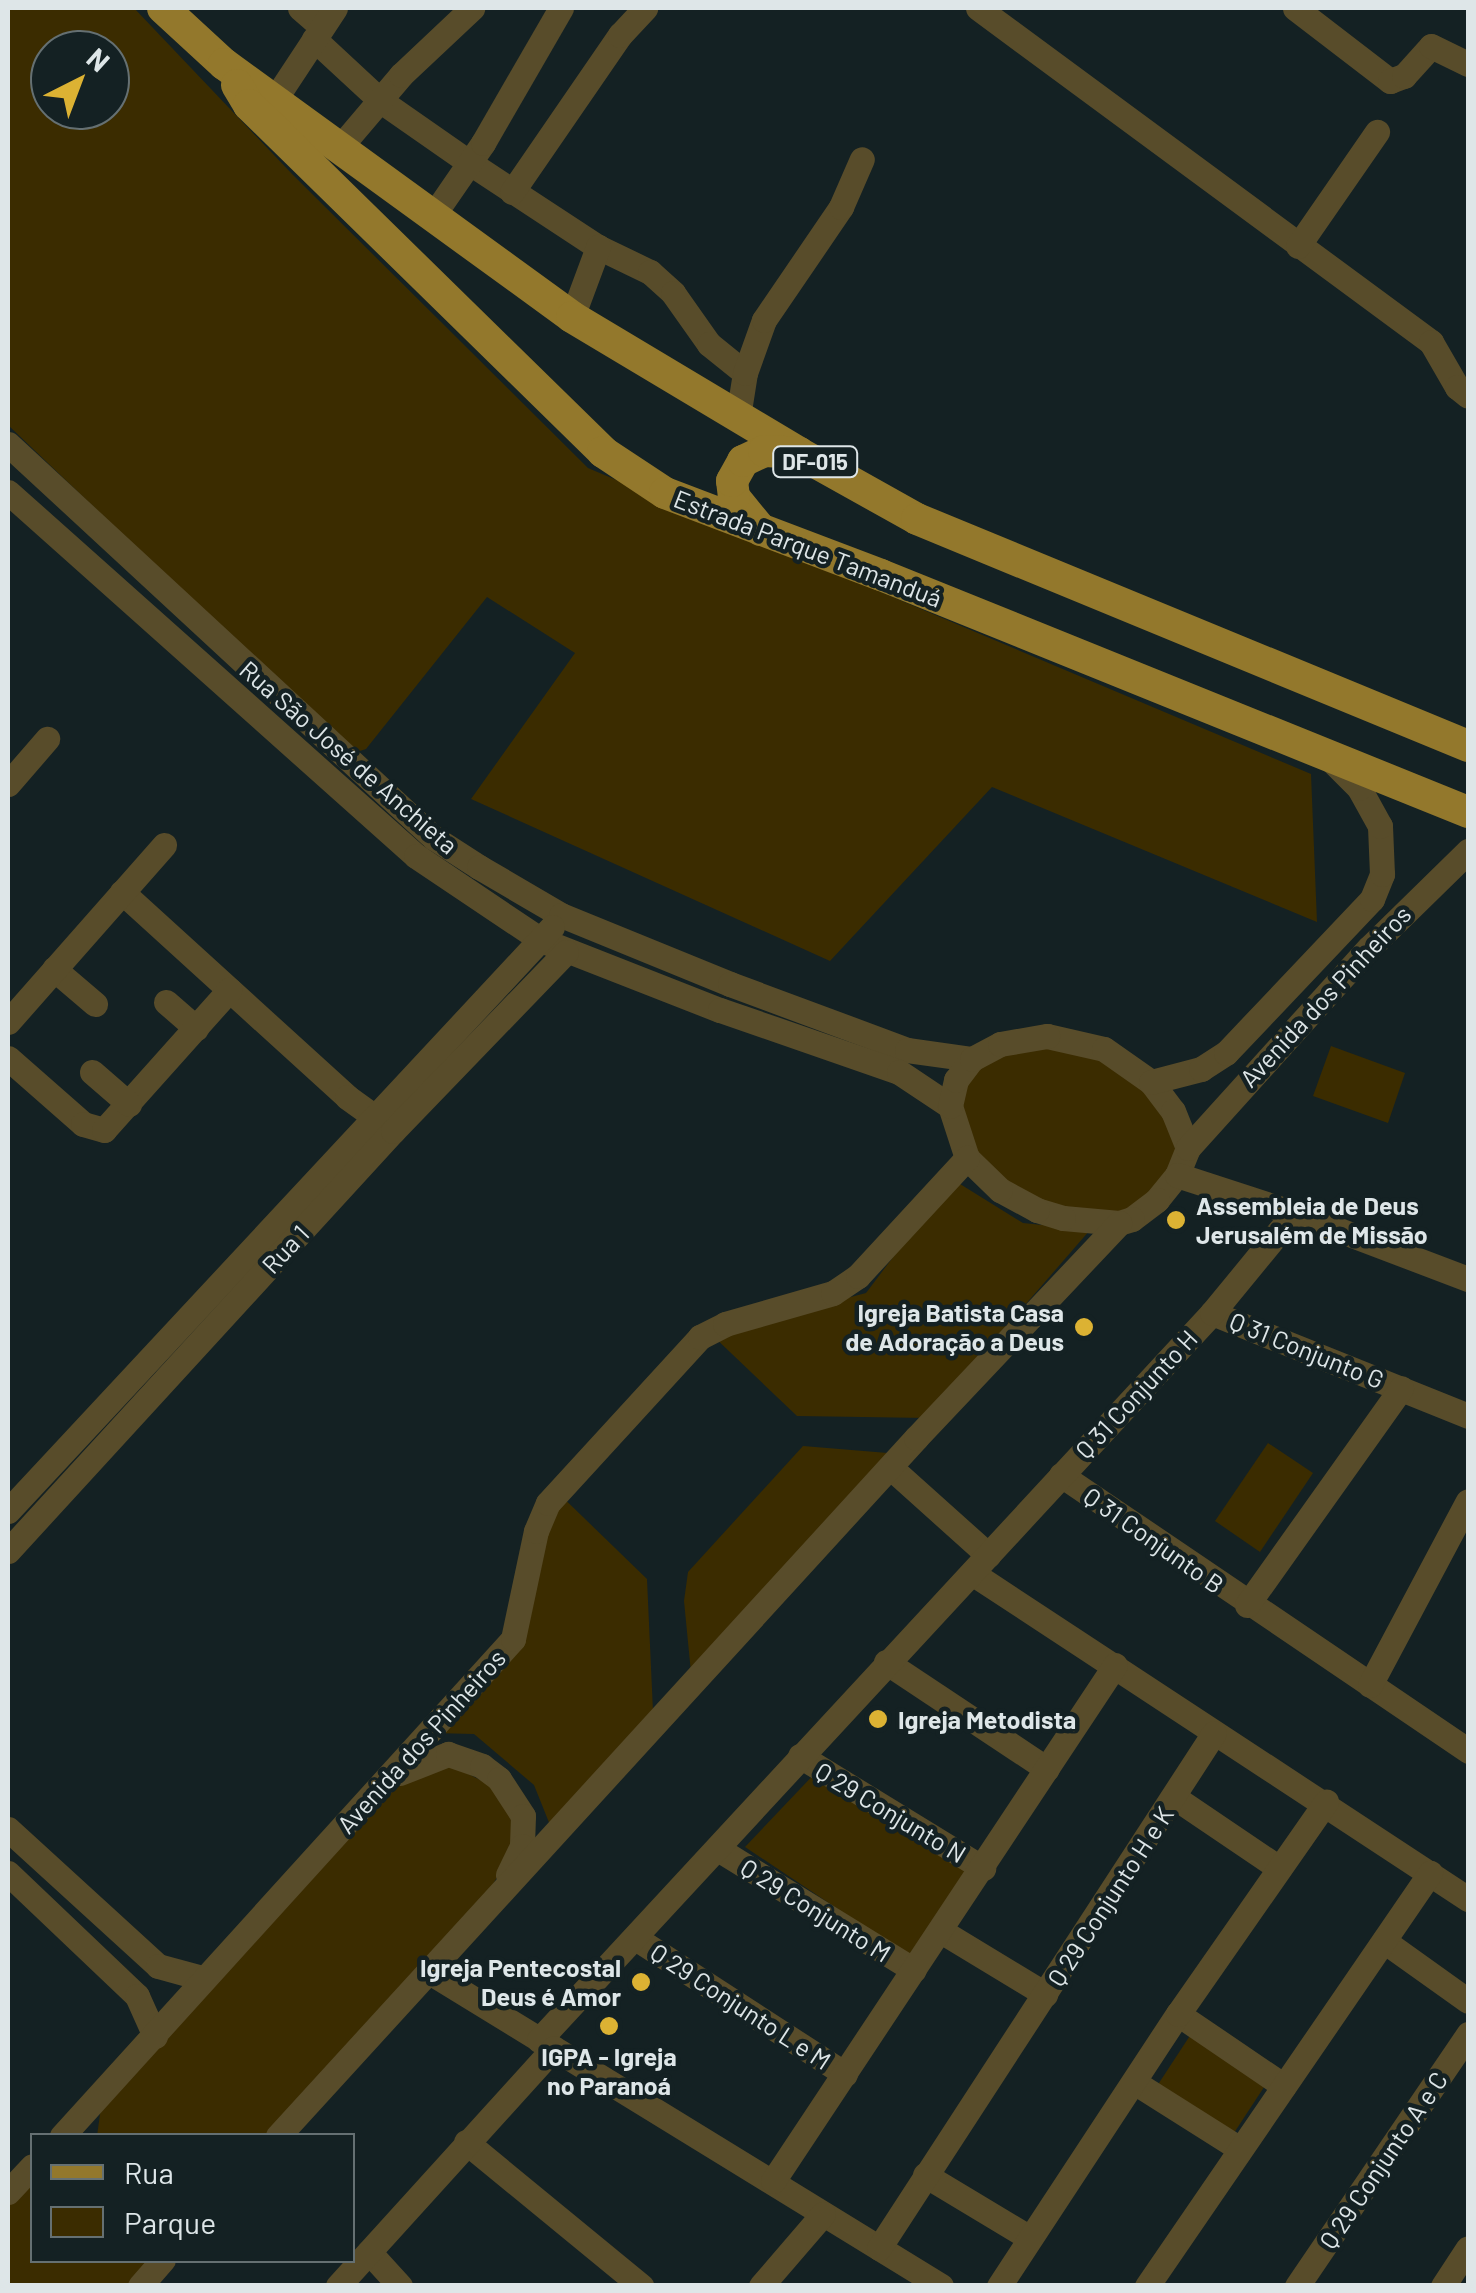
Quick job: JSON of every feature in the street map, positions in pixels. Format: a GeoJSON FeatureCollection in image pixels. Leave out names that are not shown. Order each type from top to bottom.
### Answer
{"type":"FeatureCollection","features":[{"type":"Feature","properties":{"kind":"main road","name":"Estrada Parque Tamanduá"},"geometry":{"type":"LineString","coordinates":[[163,8],[224,64],[572,317],[799,453],[917,519],[1468,746]]}},
{"type":"Feature","properties":{"kind":"main road","name":"Estrada Parque Tamanduá"},"geometry":{"type":"LineString","coordinates":[[224,64],[249,105],[604,452],[665,493],[1468,812]]}},
{"type":"Feature","properties":{"kind":"main road"},"geometry":{"type":"LineString","coordinates":[[762,530],[734,497],[732,482],[743,460],[764,451],[799,453]]}},
{"type":"Feature","properties":{"kind":"street"},"geometry":{"type":"LineString","coordinates":[[300,8],[324,24],[381,101],[598,247],[650,272],[673,293],[708,344],[745,373]]}},
{"type":"Feature","properties":{"kind":"street"},"geometry":{"type":"LineString","coordinates":[[340,147],[401,75],[472,8]]}},
{"type":"Feature","properties":{"kind":"street"},"geometry":{"type":"LineString","coordinates":[[432,218],[470,163],[561,8]]}},
{"type":"Feature","properties":{"kind":"street"},"geometry":{"type":"LineString","coordinates":[[512,192],[620,35],[645,8]]}},
{"type":"Feature","properties":{"kind":"street"},"geometry":{"type":"LineString","coordinates":[[978,8],[1108,100],[1431,342],[1457,387],[1468,396]]}},
{"type":"Feature","properties":{"kind":"street"},"geometry":{"type":"LineString","coordinates":[[1295,8],[1390,81],[1404,76],[1431,46],[1468,64]]}},
{"type":"Feature","properties":{"kind":"street"},"geometry":{"type":"LineString","coordinates":[[275,99],[324,24]]}},
{"type":"Feature","properties":{"kind":"street"},"geometry":{"type":"LineString","coordinates":[[1298,246],[1377,132]]}},
{"type":"Feature","properties":{"kind":"street"},"geometry":{"type":"LineString","coordinates":[[738,417],[745,373],[764,320],[841,207],[862,160]]}},
{"type":"Feature","properties":{"kind":"street"},"geometry":{"type":"LineString","coordinates":[[572,317],[598,247]]}},
{"type":"Feature","properties":{"kind":"street","name":"Rua São José de Anchieta"},"geometry":{"type":"LineString","coordinates":[[8,444],[434,838],[561,915],[907,1050],[972,1059]]}},
{"type":"Feature","properties":{"kind":"street","name":"Rua São José de Anchieta"},"geometry":{"type":"LineString","coordinates":[[8,492],[416,856],[541,940],[899,1072],[950,1106]]}},
{"type":"Feature","properties":{"kind":"street"},"geometry":{"type":"LineString","coordinates":[[9,778],[46,739]]}},
{"type":"Feature","properties":{"kind":"street","name":"Avenida dos Pinheiros"},"geometry":{"type":"LineString","coordinates":[[1152,1082],[1200,1070],[1226,1053],[1372,900],[1382,874],[1380,826],[1359,788],[1324,753]]}},
{"type":"Feature","properties":{"kind":"street"},"geometry":{"type":"LineString","coordinates":[[8,1022],[164,845]]}},
{"type":"Feature","properties":{"kind":"street","name":"Avenida dos Pinheiros"},"geometry":{"type":"LineString","coordinates":[[1188,1148],[1369,948],[1468,851]]}},
{"type":"Feature","properties":{"kind":"street"},"geometry":{"type":"LineString","coordinates":[[122,892],[347,1097],[384,1124]]}},
{"type":"Feature","properties":{"kind":"street","name":"Rua 1"},"geometry":{"type":"LineString","coordinates":[[8,1551],[384,1124],[561,915]]}},
{"type":"Feature","properties":{"kind":"street","name":"Rua 1"},"geometry":{"type":"LineString","coordinates":[[8,1511],[384,1124],[566,952]]}},
{"type":"Feature","properties":{"kind":"street"},"geometry":{"type":"LineString","coordinates":[[54,969],[95,1004]]}},
{"type":"Feature","properties":{"kind":"street"},"geometry":{"type":"LineString","coordinates":[[8,1058],[90,1129],[104,1130],[230,990]]}},
{"type":"Feature","properties":{"kind":"street"},"geometry":{"type":"LineString","coordinates":[[166,1002],[196,1028]]}},
{"type":"Feature","properties":{"kind":"street"},"geometry":{"type":"LineString","coordinates":[[281,2133],[890,1467],[1119,1223],[1157,1200],[1177,1175],[1188,1148],[1173,1111],[1152,1082],[1104,1049],[1076,1039],[1047,1036],[1000,1044],[972,1059],[956,1080],[950,1106],[968,1158],[1000,1190],[1036,1210],[1062,1218],[1119,1223]]}},
{"type":"Feature","properties":{"kind":"street"},"geometry":{"type":"LineString","coordinates":[[92,1072],[129,1104]]}},
{"type":"Feature","properties":{"kind":"street","name":"Avenida dos Pinheiros"},"geometry":{"type":"LineString","coordinates":[[65,2133],[513,1640],[536,1532],[548,1504],[700,1337],[725,1324],[833,1293],[858,1276],[968,1158]]}},
{"type":"Feature","properties":{"kind":"street"},"geometry":{"type":"LineString","coordinates":[[1177,1175],[1294,1213],[1468,1280]]}},
{"type":"Feature","properties":{"kind":"street","name":"Q 31 Conjunto H"},"geometry":{"type":"LineString","coordinates":[[338,2286],[800,1756],[1212,1313],[1294,1213]]}},
{"type":"Feature","properties":{"kind":"street","name":"Q 31 Conjunto G"},"geometry":{"type":"LineString","coordinates":[[1212,1313],[1468,1416]]}},
{"type":"Feature","properties":{"kind":"street"},"geometry":{"type":"LineString","coordinates":[[1248,1605],[1401,1388]]}},
{"type":"Feature","properties":{"kind":"street"},"geometry":{"type":"LineString","coordinates":[[890,1467],[980,1564],[1115,1665],[1468,1899]]}},
{"type":"Feature","properties":{"kind":"street","name":"Q 31 Conjunto B"},"geometry":{"type":"LineString","coordinates":[[1060,1475],[1468,1751]]}},
{"type":"Feature","properties":{"kind":"street"},"geometry":{"type":"LineString","coordinates":[[1370,1686],[1468,1501]]}},
{"type":"Feature","properties":{"kind":"street"},"geometry":{"type":"LineString","coordinates":[[886,1662],[1047,1769]]}},
{"type":"Feature","properties":{"kind":"street"},"geometry":{"type":"LineString","coordinates":[[773,2181],[1115,1665]]}},
{"type":"Feature","properties":{"kind":"street","name":"Q 29 Conjunto H e K"},"geometry":{"type":"LineString","coordinates":[[878,2248],[1214,1734]]}},
{"type":"Feature","properties":{"kind":"street"},"geometry":{"type":"LineString","coordinates":[[387,1780],[426,1760],[448,1754],[482,1766],[498,1779],[524,1816],[522,1846],[500,1892]]}},
{"type":"Feature","properties":{"kind":"street","name":"Q 29 Conjunto N"},"geometry":{"type":"LineString","coordinates":[[800,1756],[983,1868]]}},
{"type":"Feature","properties":{"kind":"street"},"geometry":{"type":"LineString","coordinates":[[1174,1797],[1279,1868]]}},
{"type":"Feature","properties":{"kind":"street"},"geometry":{"type":"LineString","coordinates":[[999,2286],[1178,2014],[1326,1802]]}},
{"type":"Feature","properties":{"kind":"street"},"geometry":{"type":"LineString","coordinates":[[8,1829],[158,1966],[202,1978]]}},
{"type":"Feature","properties":{"kind":"street","name":"Q 29 Conjunto M"},"geometry":{"type":"LineString","coordinates":[[718,1849],[914,1970]]}},
{"type":"Feature","properties":{"kind":"street"},"geometry":{"type":"LineString","coordinates":[[8,1873],[137,1996],[155,2036]]}},
{"type":"Feature","properties":{"kind":"street"},"geometry":{"type":"LineString","coordinates":[[1147,2286],[1430,1874]]}},
{"type":"Feature","properties":{"kind":"street"},"geometry":{"type":"LineString","coordinates":[[941,1931],[1045,1994]]}},
{"type":"Feature","properties":{"kind":"street","name":"Q 29 Conjunto L e M"},"geometry":{"type":"LineString","coordinates":[[637,1939],[845,2074]]}},
{"type":"Feature","properties":{"kind":"street"},"geometry":{"type":"LineString","coordinates":[[1384,1941],[1468,2001]]}},
{"type":"Feature","properties":{"kind":"street"},"geometry":{"type":"LineString","coordinates":[[428,1971],[940,2285]]}},
{"type":"Feature","properties":{"kind":"street"},"geometry":{"type":"LineString","coordinates":[[1178,2014],[1284,2086]]}},
{"type":"Feature","properties":{"kind":"street","name":"Q 29 Conjunto A e C"},"geometry":{"type":"LineString","coordinates":[[1297,2286],[1468,2034]]}},
{"type":"Feature","properties":{"kind":"street"},"geometry":{"type":"LineString","coordinates":[[1134,2082],[1240,2150]]}},
{"type":"Feature","properties":{"kind":"street"},"geometry":{"type":"LineString","coordinates":[[87,2133],[90,2106],[112,2084]]}},
{"type":"Feature","properties":{"kind":"street"},"geometry":{"type":"LineString","coordinates":[[466,2142],[641,2286]]}},
{"type":"Feature","properties":{"kind":"street"},"geometry":{"type":"LineString","coordinates":[[8,2192],[30,2168]]}},
{"type":"Feature","properties":{"kind":"street"},"geometry":{"type":"LineString","coordinates":[[925,2175],[1030,2238]]}},
{"type":"Feature","properties":{"kind":"street"},"geometry":{"type":"LineString","coordinates":[[761,2286],[823,2214]]}},
{"type":"Feature","properties":{"kind":"street"},"geometry":{"type":"LineString","coordinates":[[1444,2286],[1468,2248]]}},
{"type":"Feature","properties":{"kind":"street"},"geometry":{"type":"LineString","coordinates":[[369,2252],[400,2286]]}},
{"type":"Feature","properties":{"kind":"street"},"geometry":{"type":"LineString","coordinates":[[140,2286],[161,2263]]}},
{"type":"Feature","properties":{"kind":"green space"},"geometry":{"type":"Polygon","coordinates":[[[8,8],[134,8],[293,175],[588,468],[1311,774],[1317,922],[992,787],[830,961],[471,799],[575,653],[487,597],[366,749],[357,752],[342,744],[8,425],[8,8]]]}},
{"type":"Feature","properties":{"kind":"green space"},"geometry":{"type":"Polygon","coordinates":[[[1050,1043],[1100,1054],[1145,1086],[1181,1147],[1171,1172],[1130,1212],[1066,1212],[1006,1183],[973,1154],[959,1127],[962,1082],[978,1063],[1050,1043]]]}},
{"type":"Feature","properties":{"kind":"green space"},"geometry":{"type":"Polygon","coordinates":[[[1331,1046],[1405,1073],[1388,1123],[1313,1096],[1331,1046]]]}},
{"type":"Feature","properties":{"kind":"green space"},"geometry":{"type":"Polygon","coordinates":[[[952,1179],[1023,1223],[1090,1230],[927,1418],[797,1416],[711,1334],[866,1293],[952,1179]]]}},
{"type":"Feature","properties":{"kind":"green space"},"geometry":{"type":"Polygon","coordinates":[[[1268,1443],[1313,1473],[1260,1552],[1215,1521],[1268,1443]]]}},
{"type":"Feature","properties":{"kind":"green space"},"geometry":{"type":"Polygon","coordinates":[[[803,1446],[900,1454],[692,1683],[684,1601],[688,1572],[803,1446]]]}},
{"type":"Feature","properties":{"kind":"green space"},"geometry":{"type":"Polygon","coordinates":[[[550,1485],[647,1579],[653,1711],[550,1825],[534,1785],[474,1734],[433,1733],[513,1651],[550,1485]]]}},
{"type":"Feature","properties":{"kind":"green space"},"geometry":{"type":"Polygon","coordinates":[[[445,1762],[490,1785],[515,1817],[514,1847],[492,1886],[269,2133],[97,2133],[101,2107],[391,1787],[445,1762]]]}},
{"type":"Feature","properties":{"kind":"green space"},"geometry":{"type":"Polygon","coordinates":[[[819,1769],[976,1868],[914,1960],[745,1847],[819,1769]]]}},
{"type":"Feature","properties":{"kind":"green space"},"geometry":{"type":"Polygon","coordinates":[[[1193,2031],[1268,2081],[1232,2136],[1157,2086],[1193,2031]]]}},
{"type":"Feature","properties":{"kind":"green space"},"geometry":{"type":"Polygon","coordinates":[[[30,2176],[30,2263],[152,2263],[132,2285],[8,2285],[8,2201],[30,2176]]]}},
{"type":"Feature","properties":{"kind":"place","name":"Assembleia de Deus Jerusalém de Missão"},"geometry":{"type":"Point","coordinates":[1176,1220]}},
{"type":"Feature","properties":{"kind":"place","name":"Igreja Batista Casa de Adoração a Deus"},"geometry":{"type":"Point","coordinates":[1084,1327]}},
{"type":"Feature","properties":{"kind":"place","name":"Igreja Metodista"},"geometry":{"type":"Point","coordinates":[878,1719]}},
{"type":"Feature","properties":{"kind":"place","name":"Igreja Pentecostal Deus é Amor"},"geometry":{"type":"Point","coordinates":[641,1982]}},
{"type":"Feature","properties":{"kind":"place","name":"IGPA - Igreja no Paranoá"},"geometry":{"type":"Point","coordinates":[609,2026]}}]}
